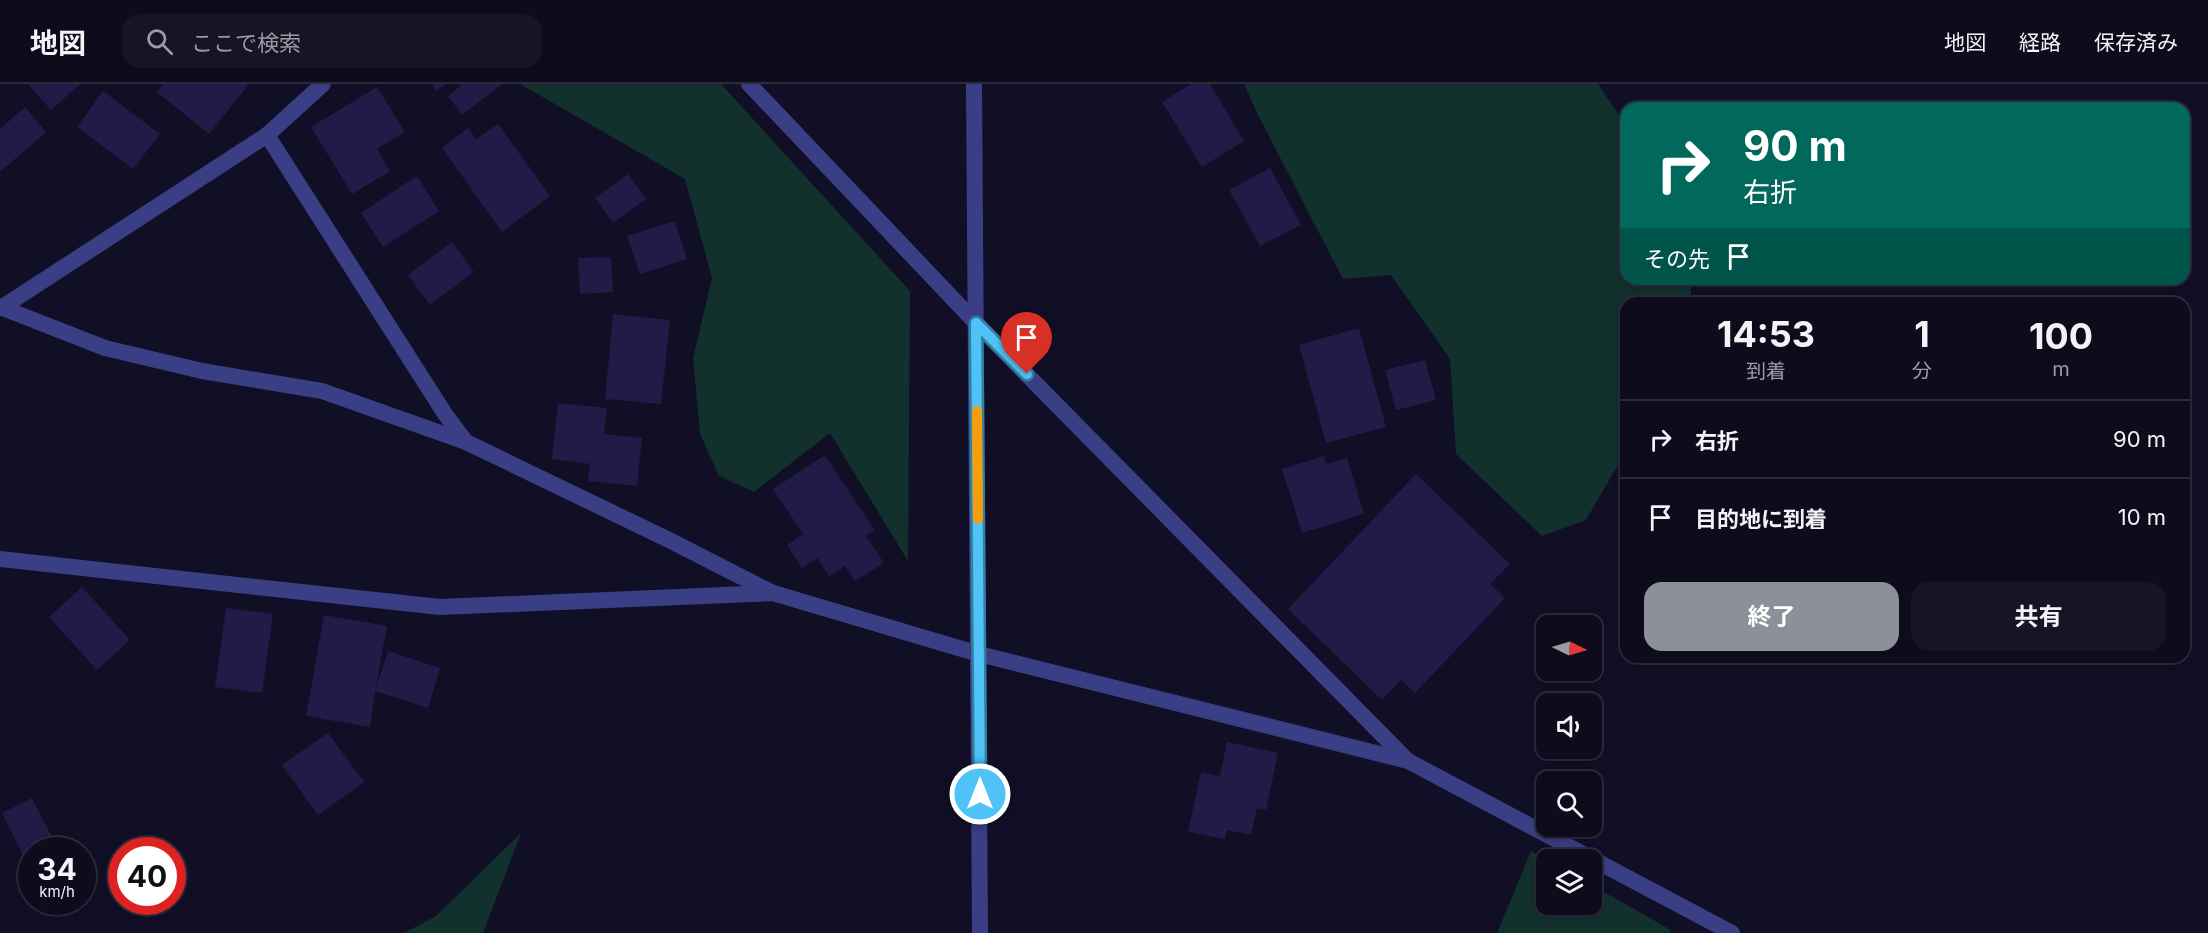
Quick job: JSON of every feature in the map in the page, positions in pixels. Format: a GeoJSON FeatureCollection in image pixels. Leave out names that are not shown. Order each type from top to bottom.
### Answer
{"type":"FeatureCollection","features":[{"type":"Feature","properties":{"kind":"street"},"geometry":{"type":"LineString","coordinates":[[1,307],[267,135],[323,84]]}},
{"type":"Feature","properties":{"kind":"street"},"geometry":{"type":"LineString","coordinates":[[749,84],[976,323],[1408,761]]}},
{"type":"Feature","properties":{"kind":"street"},"geometry":{"type":"LineString","coordinates":[[974,84],[980,933]]}},
{"type":"Feature","properties":{"kind":"street"},"geometry":{"type":"LineString","coordinates":[[267,135],[445,414],[466,442]]}},
{"type":"Feature","properties":{"kind":"street"},"geometry":{"type":"LineString","coordinates":[[1,307],[105,348],[202,371],[322,391],[466,442],[773,593],[978,654],[1408,761],[1732,933]]}},
{"type":"Feature","properties":{"kind":"street"},"geometry":{"type":"LineString","coordinates":[[0,559],[440,607],[773,593]]}},
{"type":"Feature","properties":{"kind":"green space"},"geometry":{"type":"Polygon","coordinates":[[[520,84],[721,84],[910,291],[908,561],[830,433],[754,492],[719,476],[700,434],[693,358],[712,278],[685,179],[520,84]]]}},
{"type":"Feature","properties":{"kind":"green space"},"geometry":{"type":"Polygon","coordinates":[[[1244,84],[1598,84],[1620,116],[1620,285],[1691,285],[1691,297],[1620,297],[1620,461],[1586,520],[1542,536],[1456,454],[1450,359],[1391,275],[1343,279],[1244,84]]]}},
{"type":"Feature","properties":{"kind":"green space"},"geometry":{"type":"Polygon","coordinates":[[[521,833],[483,933],[404,933],[436,916],[521,833]]]}},
{"type":"Feature","properties":{"kind":"green space"},"geometry":{"type":"Polygon","coordinates":[[[1531,851],[1536,854],[1536,915],[1602,915],[1602,891],[1671,930],[1670,933],[1497,933],[1531,851]]]}},
{"type":"Feature","properties":{"kind":"building"},"geometry":{"type":"Polygon","coordinates":[[[28,84],[80,84],[51,110],[28,84]]]}},
{"type":"Feature","properties":{"kind":"building"},"geometry":{"type":"Polygon","coordinates":[[[163,84],[249,84],[209,134],[157,92],[163,84]]]}},
{"type":"Feature","properties":{"kind":"building"},"geometry":{"type":"Polygon","coordinates":[[[432,84],[446,84],[436,91],[432,84]]]}},
{"type":"Feature","properties":{"kind":"building"},"geometry":{"type":"Polygon","coordinates":[[[463,84],[502,84],[462,115],[448,96],[463,84]]]}},
{"type":"Feature","properties":{"kind":"building"},"geometry":{"type":"Polygon","coordinates":[[[1191,84],[1210,84],[1244,141],[1202,167],[1162,102],[1191,84]]]}},
{"type":"Feature","properties":{"kind":"building"},"geometry":{"type":"Polygon","coordinates":[[[377,87],[405,132],[377,149],[390,171],[352,194],[311,127],[377,87]]]}},
{"type":"Feature","properties":{"kind":"building"},"geometry":{"type":"Polygon","coordinates":[[[103,91],[160,134],[133,169],[77,127],[103,91]]]}},
{"type":"Feature","properties":{"kind":"building"},"geometry":{"type":"Polygon","coordinates":[[[25,107],[46,132],[0,172],[0,129],[25,107]]]}},
{"type":"Feature","properties":{"kind":"building"},"geometry":{"type":"Polygon","coordinates":[[[498,124],[550,196],[502,232],[442,148],[468,128],[476,139],[498,124]]]}},
{"type":"Feature","properties":{"kind":"building"},"geometry":{"type":"Polygon","coordinates":[[[1270,168],[1301,225],[1260,246],[1229,190],[1270,168]]]}},
{"type":"Feature","properties":{"kind":"building"},"geometry":{"type":"Polygon","coordinates":[[[628,174],[646,199],[613,223],[595,198],[628,174]]]}},
{"type":"Feature","properties":{"kind":"building"},"geometry":{"type":"Polygon","coordinates":[[[417,176],[439,211],[383,247],[361,213],[417,176]]]}},
{"type":"Feature","properties":{"kind":"building"},"geometry":{"type":"Polygon","coordinates":[[[675,221],[687,259],[640,274],[627,236],[675,221]]]}},
{"type":"Feature","properties":{"kind":"building"},"geometry":{"type":"Polygon","coordinates":[[[452,242],[474,272],[430,305],[408,275],[452,242]]]}},
{"type":"Feature","properties":{"kind":"building"},"geometry":{"type":"Polygon","coordinates":[[[611,257],[613,292],[580,294],[578,258],[611,257]]]}},
{"type":"Feature","properties":{"kind":"building"},"geometry":{"type":"Polygon","coordinates":[[[613,314],[670,320],[661,404],[605,399],[613,314]]]}},
{"type":"Feature","properties":{"kind":"building"},"geometry":{"type":"Polygon","coordinates":[[[1359,328],[1386,427],[1326,443],[1299,345],[1359,328]]]}},
{"type":"Feature","properties":{"kind":"building"},"geometry":{"type":"Polygon","coordinates":[[[1425,360],[1436,400],[1396,410],[1385,370],[1425,360]]]}},
{"type":"Feature","properties":{"kind":"building"},"geometry":{"type":"Polygon","coordinates":[[[558,403],[607,408],[604,434],[642,438],[637,486],[588,481],[590,464],[552,459],[558,403]]]}},
{"type":"Feature","properties":{"kind":"building"},"geometry":{"type":"Polygon","coordinates":[[[825,455],[875,530],[866,536],[884,563],[855,581],[845,566],[829,576],[817,558],[802,568],[787,545],[803,534],[773,489],[825,455]]]}},
{"type":"Feature","properties":{"kind":"building"},"geometry":{"type":"Polygon","coordinates":[[[1324,456],[1326,464],[1347,458],[1364,514],[1302,533],[1282,469],[1324,456]]]}},
{"type":"Feature","properties":{"kind":"building"},"geometry":{"type":"Polygon","coordinates":[[[1416,474],[1510,564],[1490,584],[1505,598],[1415,693],[1401,680],[1382,700],[1288,609],[1416,474]]]}},
{"type":"Feature","properties":{"kind":"building"},"geometry":{"type":"Polygon","coordinates":[[[82,587],[130,640],[97,670],[49,617],[82,587]]]}},
{"type":"Feature","properties":{"kind":"building"},"geometry":{"type":"Polygon","coordinates":[[[226,608],[273,614],[262,693],[215,687],[226,608]]]}},
{"type":"Feature","properties":{"kind":"building"},"geometry":{"type":"Polygon","coordinates":[[[324,615],[387,626],[370,727],[306,716],[324,615]]]}},
{"type":"Feature","properties":{"kind":"building"},"geometry":{"type":"Polygon","coordinates":[[[388,651],[440,668],[428,708],[375,691],[388,651]]]}},
{"type":"Feature","properties":{"kind":"building"},"geometry":{"type":"Polygon","coordinates":[[[328,733],[364,782],[318,815],[282,765],[328,733]]]}},
{"type":"Feature","properties":{"kind":"building"},"geometry":{"type":"Polygon","coordinates":[[[1227,742],[1278,753],[1266,810],[1257,808],[1251,835],[1227,830],[1225,839],[1188,832],[1201,772],[1220,776],[1227,742]]]}},
{"type":"Feature","properties":{"kind":"building"},"geometry":{"type":"Polygon","coordinates":[[[32,798],[52,837],[18,837],[18,845],[2,813],[32,798]]]}},
{"type":"Feature","properties":{"kind":"slow traffic"},"geometry":{"type":"LineString","coordinates":[[977,411],[978,519]]}},
{"type":"Feature","properties":{"kind":"route"},"geometry":{"type":"LineString","coordinates":[[980,794],[976,323],[1027,374]]}}]}
